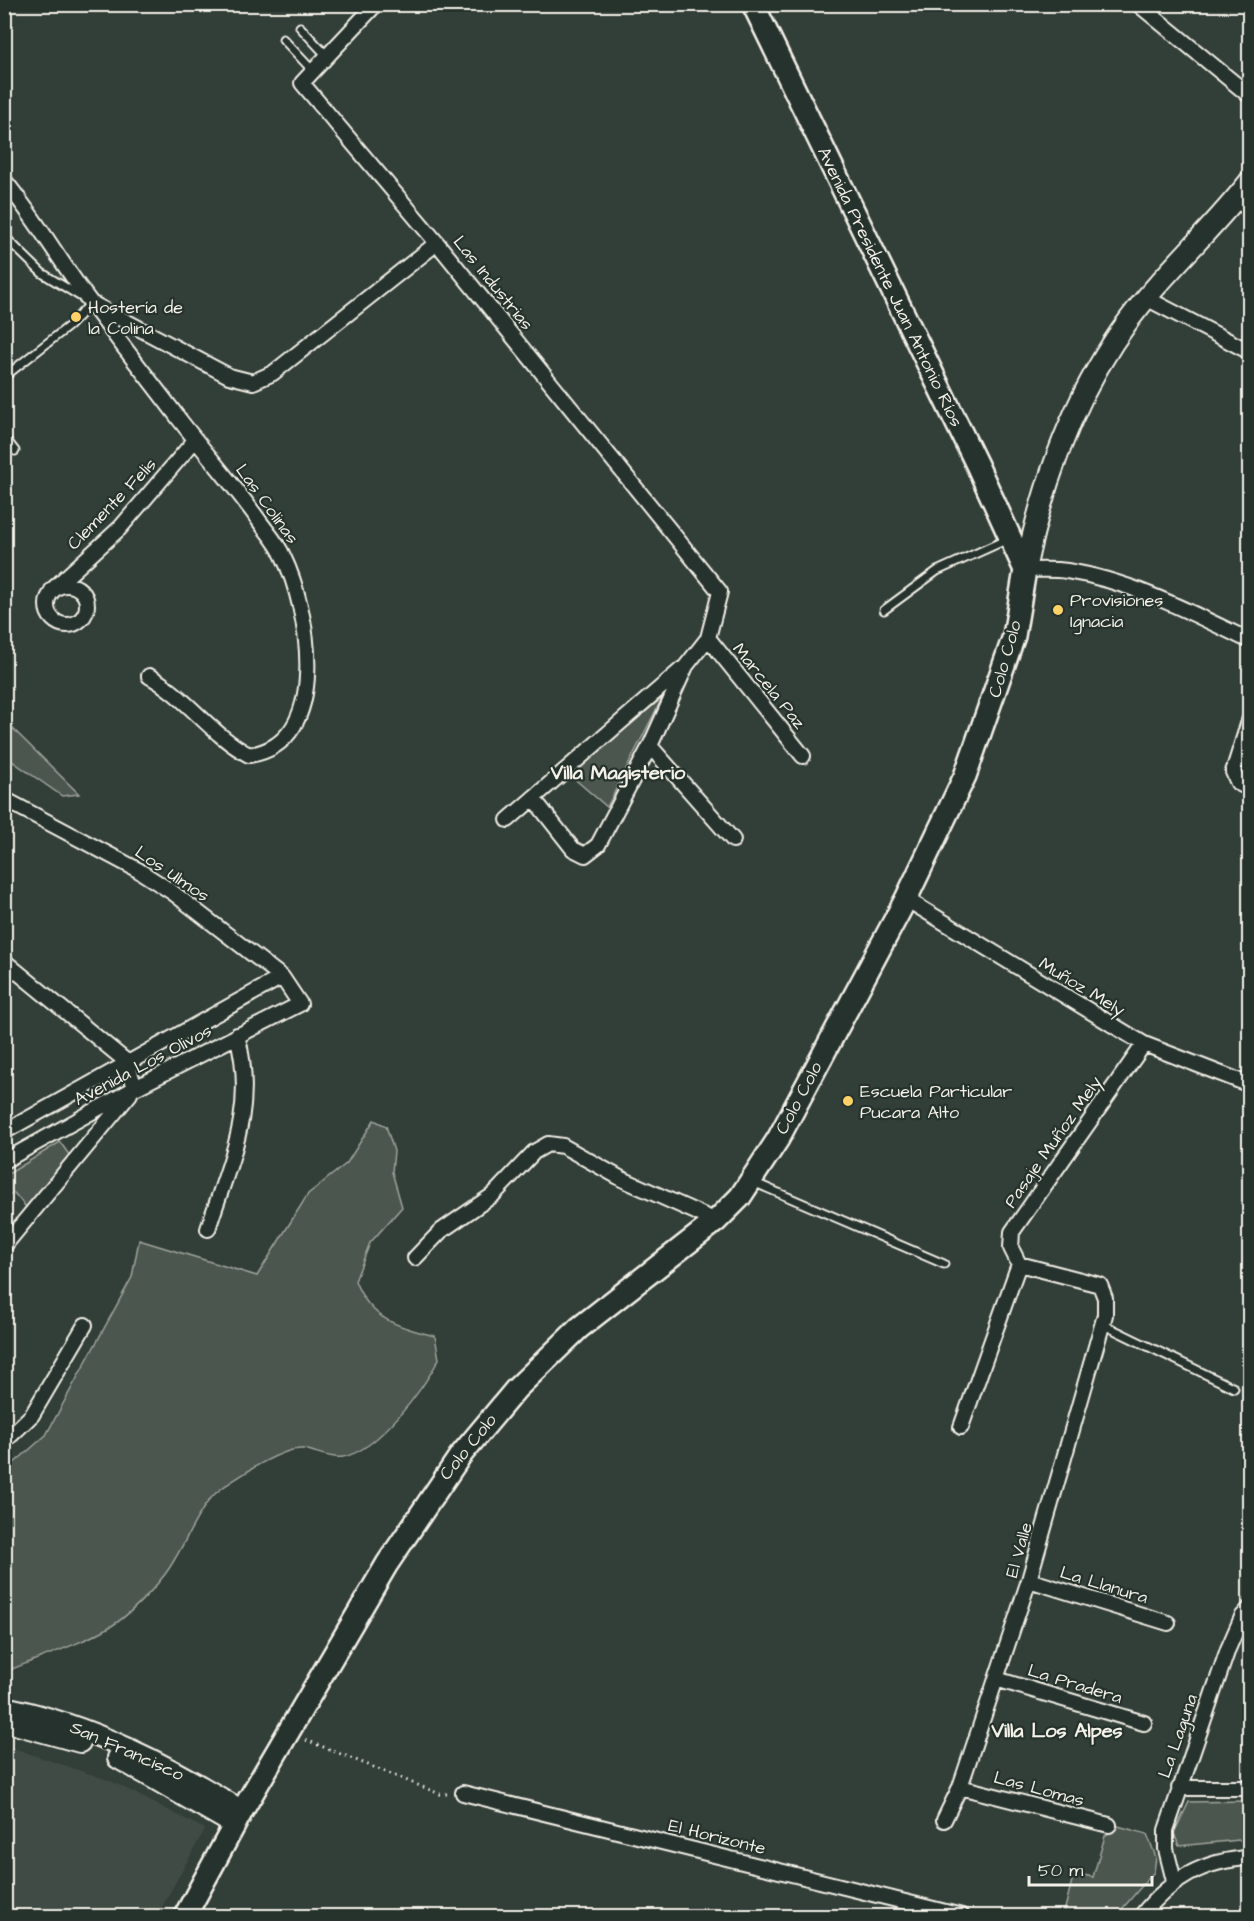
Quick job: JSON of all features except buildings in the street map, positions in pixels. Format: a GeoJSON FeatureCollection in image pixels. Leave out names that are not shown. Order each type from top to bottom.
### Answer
{"type":"FeatureCollection","features":[{"type":"Feature","properties":{"kind":"main road","name":"Avenida Presidente Juan Antonio Ríos"},"geometry":{"type":"LineString","coordinates":[[753,4],[1025,570]]}},
{"type":"Feature","properties":{"kind":"main road","name":"Colo Colo"},"geometry":{"type":"LineString","coordinates":[[191,1910],[239,1818],[409,1527],[487,1422],[579,1328],[716,1221],[740,1197],[778,1138],[906,899],[965,776],[999,685],[1014,636],[1025,570]]}},
{"type":"Feature","properties":{"kind":"street"},"geometry":{"type":"LineString","coordinates":[[313,71],[376,4]]}},
{"type":"Feature","properties":{"kind":"street"},"geometry":{"type":"LineString","coordinates":[[1138,4],[1250,96]]}},
{"type":"Feature","properties":{"kind":"street","name":"Las Industrias"},"geometry":{"type":"LineString","coordinates":[[313,71],[302,83],[437,243],[720,592],[708,638]]}},
{"type":"Feature","properties":{"kind":"street","name":"Las Colinas"},"geometry":{"type":"LineString","coordinates":[[4,180],[91,303],[195,440],[252,510],[282,553],[290,572],[305,643],[307,696],[297,719],[274,748],[249,755],[234,747],[164,684],[149,676]]}},
{"type":"Feature","properties":{"kind":"street","name":"Colo Colo"},"geometry":{"type":"LineString","coordinates":[[1025,570],[1043,495],[1071,423],[1105,359],[1146,298],[1243,205],[1250,181]]}},
{"type":"Feature","properties":{"kind":"street","name":"Las Colinas"},"geometry":{"type":"LineString","coordinates":[[91,303],[229,376],[253,382],[273,372],[437,243]]}},
{"type":"Feature","properties":{"kind":"street"},"geometry":{"type":"LineString","coordinates":[[1146,298],[1250,352]]}},
{"type":"Feature","properties":{"kind":"street","name":"Clemente Felis"},"geometry":{"type":"LineString","coordinates":[[52,590],[120,528],[195,440]]}},
{"type":"Feature","properties":{"kind":"street"},"geometry":{"type":"LineString","coordinates":[[1025,570],[1066,570],[1095,578],[1169,602],[1250,641]]}},
{"type":"Feature","properties":{"kind":"street"},"geometry":{"type":"LineString","coordinates":[[508,820],[686,666],[708,638]]}},
{"type":"Feature","properties":{"kind":"street","name":"Marcela Paz"},"geometry":{"type":"LineString","coordinates":[[708,638],[803,756]]}},
{"type":"Feature","properties":{"kind":"street"},"geometry":{"type":"LineString","coordinates":[[533,798],[573,849],[585,855],[598,844],[650,746],[686,666]]}},
{"type":"Feature","properties":{"kind":"street"},"geometry":{"type":"LineString","coordinates":[[1250,718],[1233,766],[1235,778],[1242,787],[1250,789]]}},
{"type":"Feature","properties":{"kind":"street"},"geometry":{"type":"LineString","coordinates":[[650,746],[733,840]]}},
{"type":"Feature","properties":{"kind":"street","name":"Los Ulmos"},"geometry":{"type":"LineString","coordinates":[[4,799],[138,870],[282,977],[300,1004]]}},
{"type":"Feature","properties":{"kind":"street","name":"Muñoz Mely"},"geometry":{"type":"LineString","coordinates":[[906,899],[1144,1044],[1250,1085]]}},
{"type":"Feature","properties":{"kind":"street"},"geometry":{"type":"LineString","coordinates":[[4,961],[127,1062],[135,1088],[4,1246]]}},
{"type":"Feature","properties":{"kind":"street","name":"Avenida Los Olivos"},"geometry":{"type":"LineString","coordinates":[[4,1132],[282,977]]}},
{"type":"Feature","properties":{"kind":"street","name":"Avenida Los Olivos"},"geometry":{"type":"LineString","coordinates":[[4,1161],[135,1088],[300,1004]]}},
{"type":"Feature","properties":{"kind":"street"},"geometry":{"type":"LineString","coordinates":[[208,1228],[243,1120],[245,1081],[237,1035]]}},
{"type":"Feature","properties":{"kind":"street","name":"Pasaje Muñoz Mely"},"geometry":{"type":"LineString","coordinates":[[1018,1264],[1011,1248],[1012,1233],[1144,1044]]}},
{"type":"Feature","properties":{"kind":"street"},"geometry":{"type":"LineString","coordinates":[[415,1258],[441,1231],[493,1195],[534,1152],[548,1144],[563,1146],[622,1179],[716,1221]]}},
{"type":"Feature","properties":{"kind":"street"},"geometry":{"type":"LineString","coordinates":[[960,1427],[1018,1264]]}},
{"type":"Feature","properties":{"kind":"street","name":"El Valle"},"geometry":{"type":"LineString","coordinates":[[944,1820],[960,1787],[1029,1580],[1106,1305],[1100,1285],[1018,1264]]}},
{"type":"Feature","properties":{"kind":"street"},"geometry":{"type":"LineString","coordinates":[[4,1442],[32,1414],[85,1325]]}},
{"type":"Feature","properties":{"kind":"street","name":"La Llanura"},"geometry":{"type":"LineString","coordinates":[[1029,1580],[1168,1623]]}},
{"type":"Feature","properties":{"kind":"street","name":"La Laguna"},"geometry":{"type":"LineString","coordinates":[[1174,1881],[1166,1849],[1166,1830],[1228,1649],[1242,1617],[1250,1608]]}},
{"type":"Feature","properties":{"kind":"street","name":"La Pradera"},"geometry":{"type":"LineString","coordinates":[[996,1679],[1144,1723]]}},
{"type":"Feature","properties":{"kind":"street","name":"San Francisco"},"geometry":{"type":"LineString","coordinates":[[4,1707],[45,1717],[108,1739],[176,1772],[239,1818]]}},
{"type":"Feature","properties":{"kind":"street","name":"San Francisco"},"geometry":{"type":"LineString","coordinates":[[4,1721],[60,1736],[113,1755],[239,1818]]}},
{"type":"Feature","properties":{"kind":"street","name":"Las Lomas"},"geometry":{"type":"LineString","coordinates":[[960,1787],[1109,1826]]}},
{"type":"Feature","properties":{"kind":"street"},"geometry":{"type":"LineString","coordinates":[[1179,1788],[1250,1788]]}},
{"type":"Feature","properties":{"kind":"street","name":"El Horizonte"},"geometry":{"type":"LineString","coordinates":[[463,1793],[955,1916]]}},
{"type":"Feature","properties":{"kind":"street"},"geometry":{"type":"LineString","coordinates":[[1141,1917],[1174,1881],[1198,1868],[1223,1860],[1250,1858]]}},
{"type":"Feature","properties":{"kind":"lane"},"geometry":{"type":"LineString","coordinates":[[300,27],[327,56]]}},
{"type":"Feature","properties":{"kind":"lane"},"geometry":{"type":"LineString","coordinates":[[283,39],[313,71]]}},
{"type":"Feature","properties":{"kind":"lane"},"geometry":{"type":"LineString","coordinates":[[4,236],[42,273],[91,303],[69,326],[4,377]]}},
{"type":"Feature","properties":{"kind":"lane"},"geometry":{"type":"LineString","coordinates":[[4,437],[15,451]]}},
{"type":"Feature","properties":{"kind":"lane"},"geometry":{"type":"LineString","coordinates":[[884,610],[937,571],[1010,538]]}},
{"type":"Feature","properties":{"kind":"lane"},"geometry":{"type":"LineString","coordinates":[[750,1181],[944,1264]]}},
{"type":"Feature","properties":{"kind":"lane"},"geometry":{"type":"LineString","coordinates":[[1102,1324],[1234,1388]]}},
{"type":"Feature","properties":{"kind":"path"},"geometry":{"type":"LineString","coordinates":[[288,1732],[440,1794],[463,1793]]}},
{"type":"Feature","properties":{"kind":"shaded area"},"geometry":{"type":"Polygon","coordinates":[[[662,698],[607,807],[570,775],[662,698]]]}},
{"type":"Feature","properties":{"kind":"shaded area"},"geometry":{"type":"Polygon","coordinates":[[[4,721],[79,794],[62,796],[5,756],[4,721]]]}},
{"type":"Feature","properties":{"kind":"shaded area"},"geometry":{"type":"Polygon","coordinates":[[[374,1120],[386,1126],[394,1151],[392,1172],[402,1207],[370,1243],[355,1281],[361,1294],[377,1313],[397,1325],[435,1336],[439,1359],[422,1386],[385,1431],[357,1452],[338,1457],[303,1449],[294,1450],[261,1463],[222,1488],[197,1518],[170,1568],[146,1597],[125,1616],[87,1639],[5,1672],[5,1471],[46,1435],[132,1277],[139,1240],[257,1276],[308,1194],[347,1163],[374,1120]]]}},
{"type":"Feature","properties":{"kind":"shaded area"},"geometry":{"type":"Polygon","coordinates":[[[60,1142],[70,1156],[27,1208],[14,1193],[5,1197],[5,1176],[60,1142]]]}},
{"type":"Feature","properties":{"kind":"shaded area"},"geometry":{"type":"Polygon","coordinates":[[[4,1745],[111,1781],[205,1829],[157,1916],[5,1916],[4,1745]]]}},
{"type":"Feature","properties":{"kind":"shaded area"},"geometry":{"type":"Polygon","coordinates":[[[1249,1801],[1249,1839],[1179,1846],[1174,1833],[1189,1802],[1249,1801]]]}},
{"type":"Feature","properties":{"kind":"shaded area"},"geometry":{"type":"Polygon","coordinates":[[[1118,1826],[1147,1834],[1156,1857],[1154,1872],[1116,1916],[1063,1916],[1074,1873],[1093,1877],[1105,1836],[1118,1826]]]}},
{"type":"Feature","properties":{"kind":"place","name":"Hostería de la Colina"},"geometry":{"type":"Point","coordinates":[76,317]}},
{"type":"Feature","properties":{"kind":"place","name":"Provisiones Ignacia"},"geometry":{"type":"Point","coordinates":[1058,610]}},
{"type":"Feature","properties":{"kind":"place","name":"Escuela Particular Pucara Alto"},"geometry":{"type":"Point","coordinates":[848,1101]}},
{"type":"Feature","properties":{"kind":"district","name":"Villa Magisterio"},"geometry":{"type":"Point","coordinates":[618,773]}},
{"type":"Feature","properties":{"kind":"district","name":"Villa Los Alpes"},"geometry":{"type":"Point","coordinates":[1057,1731]}}]}
